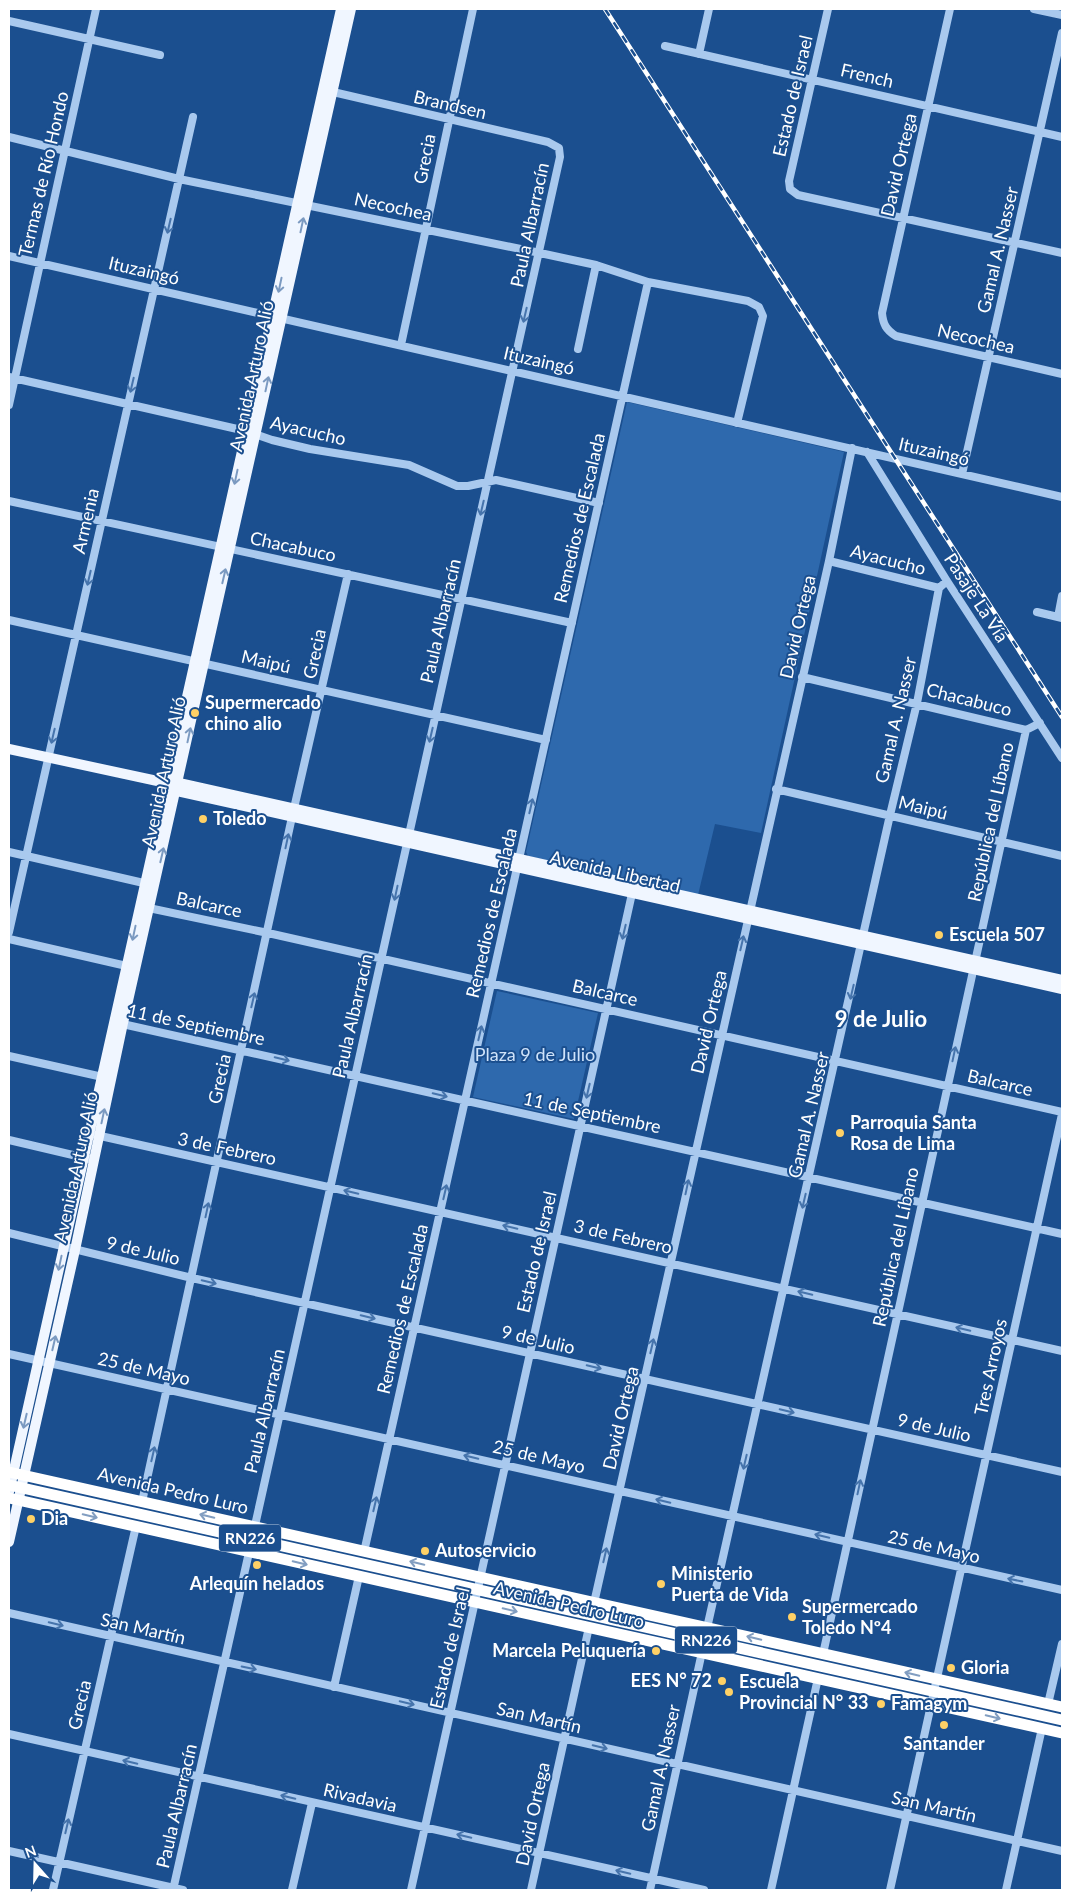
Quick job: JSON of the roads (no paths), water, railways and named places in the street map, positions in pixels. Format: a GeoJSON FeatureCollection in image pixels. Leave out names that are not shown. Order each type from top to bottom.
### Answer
{"type":"FeatureCollection","features":[{"type":"Feature","properties":{"kind":"highway","name":"Avenida Pedro Luro"},"geometry":{"type":"LineString","coordinates":[[15,1474],[1062,1707]]}},
{"type":"Feature","properties":{"kind":"highway","name":"Avenida Pedro Luro"},"geometry":{"type":"LineString","coordinates":[[12,1487],[1062,1720]]}},
{"type":"Feature","properties":{"kind":"highway","name":"Avenida Pedro Luro"},"geometry":{"type":"LineString","coordinates":[[13,1499],[1062,1733]]}},
{"type":"Feature","properties":{"kind":"main road","name":"Avenida Arturo Alió"},"geometry":{"type":"LineString","coordinates":[[15,1474],[50,1363],[94,1160],[94,1135],[106,1078],[302,204],[340,9]]}},
{"type":"Feature","properties":{"kind":"main road","name":"Avenida Arturo Alió"},"geometry":{"type":"LineString","coordinates":[[302,204],[333,92],[351,9]]}},
{"type":"Feature","properties":{"kind":"main road","name":"Avenida Libertad"},"geometry":{"type":"LineString","coordinates":[[9,749],[974,965],[1062,989]]}},
{"type":"Feature","properties":{"kind":"main road","name":"Avenida Libertad"},"geometry":{"type":"LineString","coordinates":[[974,965],[1062,980]]}},
{"type":"Feature","properties":{"kind":"main road","name":"Avenida Arturo Alió"},"geometry":{"type":"LineString","coordinates":[[9,1542],[13,1499],[12,1487],[83,1157],[94,1135]]}},
{"type":"Feature","properties":{"kind":"street","name":"Termas de Río Hondo"},"geometry":{"type":"LineString","coordinates":[[9,405],[12,377],[40,263],[96,9]]}},
{"type":"Feature","properties":{"kind":"street","name":"Grecia"},"geometry":{"type":"LineString","coordinates":[[401,345],[473,9]]}},
{"type":"Feature","properties":{"kind":"street"},"geometry":{"type":"LineString","coordinates":[[699,54],[709,9]]}},
{"type":"Feature","properties":{"kind":"street","name":"Estado de Israel"},"geometry":{"type":"LineString","coordinates":[[828,9],[789,181],[790,189],[798,195],[902,217]]}},
{"type":"Feature","properties":{"kind":"street","name":"David Ortega"},"geometry":{"type":"LineString","coordinates":[[886,328],[882,313],[950,9]]}},
{"type":"Feature","properties":{"kind":"street"},"geometry":{"type":"LineString","coordinates":[[1034,9],[1062,15]]}},
{"type":"Feature","properties":{"kind":"street"},"geometry":{"type":"LineString","coordinates":[[9,21],[160,55]]}},
{"type":"Feature","properties":{"kind":"street","name":"Gamal A. Nasser"},"geometry":{"type":"LineString","coordinates":[[962,474],[1062,32]]}},
{"type":"Feature","properties":{"kind":"street","name":"French"},"geometry":{"type":"LineString","coordinates":[[665,46],[1062,137]]}},
{"type":"Feature","properties":{"kind":"street","name":"Brandsen"},"geometry":{"type":"LineString","coordinates":[[333,92],[548,142],[559,148]]}},
{"type":"Feature","properties":{"kind":"street","name":"Armenia"},"geometry":{"type":"LineString","coordinates":[[9,932],[127,404],[194,117]]}},
{"type":"Feature","properties":{"kind":"street","name":"Necochea"},"geometry":{"type":"LineString","coordinates":[[9,137],[180,179],[596,265],[648,282],[748,301],[759,307],[763,316],[737,423]]}},
{"type":"Feature","properties":{"kind":"street","name":"Paula Albarracín"},"geometry":{"type":"LineString","coordinates":[[174,1889],[540,253],[560,157],[559,148]]}},
{"type":"Feature","properties":{"kind":"street"},"geometry":{"type":"LineString","coordinates":[[902,217],[1062,253]]}},
{"type":"Feature","properties":{"kind":"street","name":"Ituzaingó"},"geometry":{"type":"LineString","coordinates":[[9,256],[1062,496]]}},
{"type":"Feature","properties":{"kind":"street"},"geometry":{"type":"LineString","coordinates":[[578,349],[596,265]]}},
{"type":"Feature","properties":{"kind":"street","name":"Remedios de Escalada"},"geometry":{"type":"LineString","coordinates":[[364,1552],[648,282]]}},
{"type":"Feature","properties":{"kind":"street","name":"Necochea"},"geometry":{"type":"LineString","coordinates":[[886,328],[896,336],[1062,374]]}},
{"type":"Feature","properties":{"kind":"street","name":"Ayacucho"},"geometry":{"type":"LineString","coordinates":[[12,377],[251,433],[310,449],[409,465],[457,486],[468,486],[488,480],[599,503]]}},
{"type":"Feature","properties":{"kind":"street","name":"David Ortega"},"geometry":{"type":"LineString","coordinates":[[594,1603],[829,561],[852,448]]}},
{"type":"Feature","properties":{"kind":"street","name":"Pasaje La Vía"},"geometry":{"type":"LineString","coordinates":[[866,452],[946,581],[1062,758]]}},
{"type":"Feature","properties":{"kind":"street","name":"Chacabuco"},"geometry":{"type":"LineString","coordinates":[[9,500],[572,623]]}},
{"type":"Feature","properties":{"kind":"street","name":"Ayacucho"},"geometry":{"type":"LineString","coordinates":[[829,561],[939,588]]}},
{"type":"Feature","properties":{"kind":"street","name":"Grecia"},"geometry":{"type":"LineString","coordinates":[[142,1502],[218,1162],[293,812],[323,690],[348,574]]}},
{"type":"Feature","properties":{"kind":"street"},"geometry":{"type":"LineString","coordinates":[[939,588],[946,581]]}},
{"type":"Feature","properties":{"kind":"street","name":"Gamal A. Nasser"},"geometry":{"type":"LineString","coordinates":[[707,1628],[810,1178],[890,815],[917,703],[939,588]]}},
{"type":"Feature","properties":{"kind":"street"},"geometry":{"type":"LineString","coordinates":[[1038,612],[1060,617],[1062,596]]}},
{"type":"Feature","properties":{"kind":"street","name":"Maipú"},"geometry":{"type":"LineString","coordinates":[[9,620],[546,740]]}},
{"type":"Feature","properties":{"kind":"street","name":"Chacabuco"},"geometry":{"type":"LineString","coordinates":[[802,677],[1026,730],[1040,724]]}},
{"type":"Feature","properties":{"kind":"street","name":"República del Líbano"},"geometry":{"type":"LineString","coordinates":[[822,1654],[1026,730]]}},
{"type":"Feature","properties":{"kind":"street","name":"Maipú"},"geometry":{"type":"LineString","coordinates":[[776,790],[1062,856]]}},
{"type":"Feature","properties":{"kind":"street"},"geometry":{"type":"LineString","coordinates":[[9,852],[150,884]]}},
{"type":"Feature","properties":{"kind":"street","name":"Estado de Israel"},"geometry":{"type":"LineString","coordinates":[[411,1890],[633,889]]}},
{"type":"Feature","properties":{"kind":"street","name":"Balcarce"},"geometry":{"type":"LineString","coordinates":[[145,907],[382,958],[1062,1113]]}},
{"type":"Feature","properties":{"kind":"street"},"geometry":{"type":"LineString","coordinates":[[9,939],[131,967]]}},
{"type":"Feature","properties":{"kind":"street","name":"11 de Septiembre"},"geometry":{"type":"LineString","coordinates":[[119,1023],[1062,1234]]}},
{"type":"Feature","properties":{"kind":"street"},"geometry":{"type":"LineString","coordinates":[[9,1056],[106,1078]]}},
{"type":"Feature","properties":{"kind":"street","name":"Tres Arroyos"},"geometry":{"type":"LineString","coordinates":[[890,1890],[904,1816],[987,1455],[1062,1113]]}},
{"type":"Feature","properties":{"kind":"street","name":"3 de Febrero"},"geometry":{"type":"LineString","coordinates":[[94,1135],[1062,1351]]}},
{"type":"Feature","properties":{"kind":"street"},"geometry":{"type":"LineString","coordinates":[[9,1140],[94,1160]]}},
{"type":"Feature","properties":{"kind":"street","name":"9 de Julio"},"geometry":{"type":"LineString","coordinates":[[9,1233],[192,1278],[1062,1472]]}},
{"type":"Feature","properties":{"kind":"street","name":"25 de Mayo"},"geometry":{"type":"LineString","coordinates":[[9,1354],[961,1569],[1062,1590]]}},
{"type":"Feature","properties":{"kind":"street","name":"Grecia"},"geometry":{"type":"LineString","coordinates":[[53,1890],[136,1526]]}},
{"type":"Feature","properties":{"kind":"street"},"geometry":{"type":"LineString","coordinates":[[334,1687],[359,1576]]}},
{"type":"Feature","properties":{"kind":"street","name":"San Martín"},"geometry":{"type":"LineString","coordinates":[[9,1613],[111,1638],[1062,1851]]}},
{"type":"Feature","properties":{"kind":"street","name":"David Ortega"},"geometry":{"type":"LineString","coordinates":[[531,1890],[589,1627]]}},
{"type":"Feature","properties":{"kind":"street"},"geometry":{"type":"LineString","coordinates":[[1048,1704],[1062,1644]]}},
{"type":"Feature","properties":{"kind":"street","name":"Gamal A. Nasser"},"geometry":{"type":"LineString","coordinates":[[650,1890],[702,1652]]}},
{"type":"Feature","properties":{"kind":"street"},"geometry":{"type":"LineString","coordinates":[[771,1890],[818,1678]]}},
{"type":"Feature","properties":{"kind":"street"},"geometry":{"type":"LineString","coordinates":[[1006,1890],[1042,1728]]}},
{"type":"Feature","properties":{"kind":"street","name":"Rivadavia"},"geometry":{"type":"LineString","coordinates":[[9,1734],[704,1890]]}},
{"type":"Feature","properties":{"kind":"street"},"geometry":{"type":"LineString","coordinates":[[292,1890],[312,1802]]}},
{"type":"Feature","properties":{"kind":"street"},"geometry":{"type":"LineString","coordinates":[[9,1851],[183,1890]]}},
{"type":"Feature","properties":{"kind":"railway"},"geometry":{"type":"LineString","coordinates":[[605,9],[1062,717]]}},
{"type":"Feature","properties":{"kind":"place","name":"Supermercado chino alio"},"geometry":{"type":"Point","coordinates":[195,713]}},
{"type":"Feature","properties":{"kind":"place","name":"Toledo"},"geometry":{"type":"Point","coordinates":[203,819]}},
{"type":"Feature","properties":{"kind":"place","name":"Escuela 507"},"geometry":{"type":"Point","coordinates":[939,935]}},
{"type":"Feature","properties":{"kind":"place","name":"Parroquia Santa Rosa de Lima"},"geometry":{"type":"Point","coordinates":[840,1133]}},
{"type":"Feature","properties":{"kind":"place","name":"Dia"},"geometry":{"type":"Point","coordinates":[31,1519]}},
{"type":"Feature","properties":{"kind":"place","name":"Autoservicio"},"geometry":{"type":"Point","coordinates":[425,1551]}},
{"type":"Feature","properties":{"kind":"place","name":"Arlequín helados"},"geometry":{"type":"Point","coordinates":[257,1565]}},
{"type":"Feature","properties":{"kind":"place","name":"Ministerio Puerta de Vida"},"geometry":{"type":"Point","coordinates":[661,1584]}},
{"type":"Feature","properties":{"kind":"place","name":"Supermercado Toledo Nº4"},"geometry":{"type":"Point","coordinates":[792,1617]}},
{"type":"Feature","properties":{"kind":"place","name":"Marcela Peluquería"},"geometry":{"type":"Point","coordinates":[656,1651]}},
{"type":"Feature","properties":{"kind":"place","name":"Gloria"},"geometry":{"type":"Point","coordinates":[951,1668]}},
{"type":"Feature","properties":{"kind":"place","name":"EES N° 72"},"geometry":{"type":"Point","coordinates":[722,1681]}},
{"type":"Feature","properties":{"kind":"place","name":"Escuela Provincial N° 33"},"geometry":{"type":"Point","coordinates":[729,1692]}},
{"type":"Feature","properties":{"kind":"place","name":"Famagym"},"geometry":{"type":"Point","coordinates":[881,1704]}},
{"type":"Feature","properties":{"kind":"place","name":"Santander"},"geometry":{"type":"Point","coordinates":[944,1725]}},
{"type":"Feature","properties":{"kind":"district","name":"9 de Julio"},"geometry":{"type":"Point","coordinates":[881,1019]}},
{"type":"Feature","properties":{"kind":"park label","name":"Plaza 9 de Julio"},"geometry":{"type":"Point","coordinates":[535,1055]}}]}
